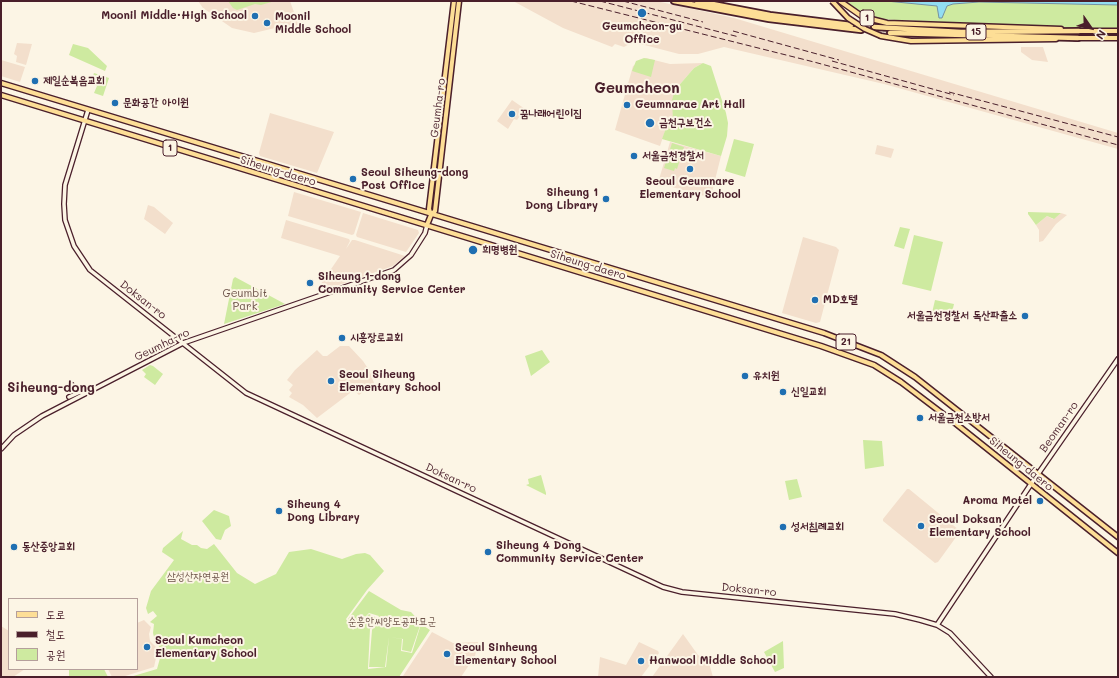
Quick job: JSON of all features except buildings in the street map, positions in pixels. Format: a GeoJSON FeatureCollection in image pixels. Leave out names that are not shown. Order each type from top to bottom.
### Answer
{"type":"FeatureCollection","features":[{"type":"Feature","properties":{"kind":"highway"},"geometry":{"type":"LineString","coordinates":[[674,1],[769,17],[861,30]]}},
{"type":"Feature","properties":{"kind":"highway"},"geometry":{"type":"LineString","coordinates":[[698,1],[769,17],[851,25]]}},
{"type":"Feature","properties":{"kind":"highway","name":"15"},"geometry":{"type":"LineString","coordinates":[[874,27],[961,32],[1079,31]]}},
{"type":"Feature","properties":{"kind":"highway","name":"15"},"geometry":{"type":"LineString","coordinates":[[890,33],[1078,38]]}},
{"type":"Feature","properties":{"kind":"main road","name":"Geumha-ro"},"geometry":{"type":"LineString","coordinates":[[431,215],[429,209],[454,1]]}},
{"type":"Feature","properties":{"kind":"main road","name":"Geumha-ro"},"geometry":{"type":"LineString","coordinates":[[1,449],[14,435],[27,426],[183,343],[394,270],[411,255],[425,233],[431,215],[435,211],[459,1]]}},
{"type":"Feature","properties":{"kind":"main road","name":"1"},"geometry":{"type":"LineString","coordinates":[[832,1],[848,18],[865,29],[881,36],[911,41],[948,42],[1118,38]]}},
{"type":"Feature","properties":{"kind":"main road","name":"1"},"geometry":{"type":"LineString","coordinates":[[840,1],[863,17],[878,22],[1079,31],[1118,31]]}},
{"type":"Feature","properties":{"kind":"main road","name":"Siheung-daero"},"geometry":{"type":"LineString","coordinates":[[1,83],[431,215],[824,333],[881,356],[915,377],[1118,537]]}},
{"type":"Feature","properties":{"kind":"main road","name":"Siheung-daero"},"geometry":{"type":"LineString","coordinates":[[1,95],[84,122],[427,225],[820,346],[874,365],[901,382],[1118,553]]}},
{"type":"Feature","properties":{"kind":"main road","name":"Doksan-ro"},"geometry":{"type":"LineString","coordinates":[[88,110],[67,176],[64,195],[65,220],[74,246],[90,270],[250,395],[663,587],[682,592],[895,614],[936,625],[961,643],[991,677]]}},
{"type":"Feature","properties":{"kind":"main road","name":"Beoman-ro"},"geometry":{"type":"LineString","coordinates":[[936,625],[1031,484],[1118,359]]}},
{"type":"Feature","properties":{"kind":"main road"},"geometry":{"type":"LineString","coordinates":[[72,385],[74,390],[91,391]]}},
{"type":"Feature","properties":{"kind":"main road"},"geometry":{"type":"LineString","coordinates":[[69,397],[81,391]]}},
{"type":"Feature","properties":{"kind":"shaded area","name":"Moonil Middle·High School"},"geometry":{"type":"Polygon","coordinates":[[[198,1],[290,1],[301,32],[275,28],[254,33],[232,28],[203,8],[198,1]]]}},
{"type":"Feature","properties":{"kind":"shaded area"},"geometry":{"type":"Polygon","coordinates":[[[513,1],[656,1],[734,18],[1118,133],[1118,149],[884,84],[724,47],[698,54],[679,54],[633,42],[624,47],[615,44],[612,47],[563,28],[513,1]]]}},
{"type":"Feature","properties":{"kind":"shaded area"},"geometry":{"type":"Polygon","coordinates":[[[17,43],[32,44],[26,65],[16,62],[17,56],[14,54],[17,43]]]}},
{"type":"Feature","properties":{"kind":"shaded area"},"geometry":{"type":"Polygon","coordinates":[[[1021,47],[1043,47],[1048,62],[1032,60],[1021,52],[1021,47]]]}},
{"type":"Feature","properties":{"kind":"shaded area"},"geometry":{"type":"Polygon","coordinates":[[[646,58],[670,64],[703,63],[694,68],[675,90],[673,121],[666,128],[660,146],[615,130],[633,66],[646,58]]]}},
{"type":"Feature","properties":{"kind":"shaded area"},"geometry":{"type":"Polygon","coordinates":[[[1,60],[25,67],[20,82],[1,76],[1,60]]]}},
{"type":"Feature","properties":{"kind":"shaded area","name":"꿈나래어린이집"},"geometry":{"type":"Polygon","coordinates":[[[512,100],[525,109],[517,120],[514,119],[508,129],[497,121],[512,100]]]}},
{"type":"Feature","properties":{"kind":"shaded area"},"geometry":{"type":"Polygon","coordinates":[[[270,113],[334,132],[317,173],[260,156],[259,153],[270,113]]]}},
{"type":"Feature","properties":{"kind":"shaded area","name":"Seoul Geumnare Elementary School"},"geometry":{"type":"Polygon","coordinates":[[[670,142],[721,156],[711,196],[708,197],[658,183],[670,142]]]}},
{"type":"Feature","properties":{"kind":"shaded area"},"geometry":{"type":"Polygon","coordinates":[[[877,145],[894,149],[891,158],[875,154],[877,145]]]}},
{"type":"Feature","properties":{"kind":"shaded area"},"geometry":{"type":"Polygon","coordinates":[[[294,192],[361,212],[354,234],[352,235],[288,216],[294,192]]]}},
{"type":"Feature","properties":{"kind":"shaded area"},"geometry":{"type":"Polygon","coordinates":[[[148,205],[154,207],[173,223],[165,234],[144,219],[148,205]]]}},
{"type":"Feature","properties":{"kind":"shaded area"},"geometry":{"type":"Polygon","coordinates":[[[363,213],[418,230],[419,233],[406,252],[357,237],[356,235],[363,213]]]}},
{"type":"Feature","properties":{"kind":"shaded area"},"geometry":{"type":"Polygon","coordinates":[[[1061,213],[1067,215],[1056,224],[1043,241],[1039,242],[1039,230],[1036,225],[1047,216],[1053,219],[1061,213]]]}},
{"type":"Feature","properties":{"kind":"shaded area"},"geometry":{"type":"Polygon","coordinates":[[[286,220],[349,239],[350,241],[346,249],[352,240],[355,240],[405,256],[393,266],[319,292],[318,288],[340,256],[281,238],[286,220]]]}},
{"type":"Feature","properties":{"kind":"shaded area"},"geometry":{"type":"Polygon","coordinates":[[[803,237],[836,247],[839,250],[820,322],[816,323],[782,313],[803,237]]]}},
{"type":"Feature","properties":{"kind":"shaded area","name":"Seoul Siheung Elementary School"},"geometry":{"type":"Polygon","coordinates":[[[340,346],[349,346],[363,361],[369,370],[374,383],[359,395],[354,390],[317,418],[303,405],[289,397],[292,393],[289,390],[293,385],[287,380],[295,370],[317,350],[323,356],[327,356],[340,346]]]}},
{"type":"Feature","properties":{"kind":"shaded area","name":"Seoul Doksan Elementary School"},"geometry":{"type":"Polygon","coordinates":[[[907,489],[909,489],[959,530],[959,533],[938,562],[935,563],[883,521],[907,489]]]}},
{"type":"Feature","properties":{"kind":"shaded area","name":"Seoul Kumcheon Elementary School"},"geometry":{"type":"Polygon","coordinates":[[[144,620],[151,627],[149,634],[150,641],[158,649],[154,667],[122,677],[112,677],[108,670],[138,670],[138,623],[144,620]]]}},
{"type":"Feature","properties":{"kind":"shaded area"},"geometry":{"type":"Polygon","coordinates":[[[1,626],[8,630],[8,670],[24,670],[13,677],[1,677],[1,626]]]}},
{"type":"Feature","properties":{"kind":"shaded area","name":"Seoul Sinheung Elementary School"},"geometry":{"type":"Polygon","coordinates":[[[432,632],[453,643],[478,642],[475,656],[461,677],[403,676],[432,632]]]}},
{"type":"Feature","properties":{"kind":"shaded area"},"geometry":{"type":"Polygon","coordinates":[[[683,634],[698,655],[709,663],[713,677],[652,677],[683,634]]]}},
{"type":"Feature","properties":{"kind":"shaded area","name":"Hanwool Middle School"},"geometry":{"type":"Polygon","coordinates":[[[639,642],[658,651],[659,653],[641,677],[598,677],[600,657],[626,665],[639,642]]]}},
{"type":"Feature","properties":{"kind":"green space"},"geometry":{"type":"Polygon","coordinates":[[[228,1],[275,1],[261,5],[255,4],[237,10],[233,8],[228,1]]]}},
{"type":"Feature","properties":{"kind":"green space"},"geometry":{"type":"Polygon","coordinates":[[[844,1],[1118,1],[1118,28],[1071,28],[876,19],[855,11],[844,1]]]}},
{"type":"Feature","properties":{"kind":"green space"},"geometry":{"type":"Polygon","coordinates":[[[73,44],[88,48],[107,66],[105,71],[69,55],[73,44]]]}},
{"type":"Feature","properties":{"kind":"green space"},"geometry":{"type":"Polygon","coordinates":[[[644,58],[655,60],[651,77],[632,71],[636,61],[644,58]]]}},
{"type":"Feature","properties":{"kind":"green space"},"geometry":{"type":"Polygon","coordinates":[[[703,63],[711,66],[728,123],[727,136],[721,156],[662,139],[666,128],[673,121],[672,100],[675,90],[694,68],[703,63]]]}},
{"type":"Feature","properties":{"kind":"green space"},"geometry":{"type":"Polygon","coordinates":[[[94,73],[109,78],[103,96],[94,93],[97,86],[90,83],[94,73]]]}},
{"type":"Feature","properties":{"kind":"green space"},"geometry":{"type":"Polygon","coordinates":[[[734,139],[754,144],[745,177],[725,171],[734,139]]]}},
{"type":"Feature","properties":{"kind":"green space"},"geometry":{"type":"Polygon","coordinates":[[[672,143],[684,147],[677,169],[675,168],[674,171],[664,168],[672,143]]]}},
{"type":"Feature","properties":{"kind":"green space"},"geometry":{"type":"Polygon","coordinates":[[[1028,212],[1061,213],[1054,219],[1047,216],[1036,225],[1028,212]]]}},
{"type":"Feature","properties":{"kind":"green space"},"geometry":{"type":"Polygon","coordinates":[[[900,227],[910,229],[904,249],[894,246],[900,227]]]}},
{"type":"Feature","properties":{"kind":"green space"},"geometry":{"type":"Polygon","coordinates":[[[914,235],[943,242],[931,291],[902,284],[914,235]]]}},
{"type":"Feature","properties":{"kind":"green space","name":"Geumbit Park"},"geometry":{"type":"Polygon","coordinates":[[[235,277],[285,304],[224,324],[233,279],[235,277]]]}},
{"type":"Feature","properties":{"kind":"green space"},"geometry":{"type":"Polygon","coordinates":[[[935,300],[954,304],[950,321],[931,317],[935,300]]]}},
{"type":"Feature","properties":{"kind":"green space"},"geometry":{"type":"Polygon","coordinates":[[[542,350],[550,362],[531,376],[525,356],[542,350]]]}},
{"type":"Feature","properties":{"kind":"green space"},"geometry":{"type":"Polygon","coordinates":[[[150,365],[163,374],[155,385],[144,377],[146,374],[142,370],[150,365]]]}},
{"type":"Feature","properties":{"kind":"green space"},"geometry":{"type":"Polygon","coordinates":[[[863,440],[882,441],[884,466],[865,469],[863,440]]]}},
{"type":"Feature","properties":{"kind":"green space"},"geometry":{"type":"Polygon","coordinates":[[[541,475],[546,495],[526,485],[529,484],[528,479],[541,475]]]}},
{"type":"Feature","properties":{"kind":"green space"},"geometry":{"type":"Polygon","coordinates":[[[797,479],[802,497],[789,500],[785,481],[797,479]]]}},
{"type":"Feature","properties":{"kind":"green space"},"geometry":{"type":"Polygon","coordinates":[[[214,510],[229,516],[231,526],[225,530],[221,540],[216,539],[202,521],[214,510]]]}},
{"type":"Feature","properties":{"kind":"green space","name":"삼성산자연공원"},"geometry":{"type":"Polygon","coordinates":[[[183,531],[181,539],[192,545],[197,545],[201,548],[207,549],[214,544],[237,573],[255,584],[276,574],[289,552],[311,549],[342,559],[356,554],[365,553],[370,555],[384,571],[367,590],[346,619],[353,630],[369,614],[377,618],[370,629],[368,669],[386,667],[389,637],[402,639],[401,651],[412,653],[421,624],[430,630],[399,677],[130,677],[157,669],[162,651],[155,641],[153,633],[154,624],[150,622],[157,616],[153,611],[148,614],[146,608],[151,591],[174,560],[162,552],[163,548],[183,531]]]}},
{"type":"Feature","properties":{"kind":"green space","name":"순흥안씨양도공파묘군"},"geometry":{"type":"Polygon","coordinates":[[[369,591],[401,610],[411,612],[421,623],[411,652],[402,650],[403,639],[389,637],[385,667],[369,667],[372,630],[379,616],[369,613],[354,628],[348,619],[369,591]]]}},
{"type":"Feature","properties":{"kind":"green space"},"geometry":{"type":"Polygon","coordinates":[[[783,641],[784,668],[775,672],[764,652],[783,641]]]}},
{"type":"Feature","properties":{"kind":"green space"},"geometry":{"type":"Polygon","coordinates":[[[69,670],[104,670],[108,677],[69,677],[69,670]]]}},
{"type":"Feature","properties":{"kind":"water"},"geometry":{"type":"Polygon","coordinates":[[[886,1],[1118,1],[1118,5],[979,2],[953,4],[947,6],[942,18],[939,18],[937,6],[886,1]]]}},
{"type":"Feature","properties":{"kind":"tunnel"},"geometry":{"type":"LineString","coordinates":[[851,25],[874,27]]}},
{"type":"Feature","properties":{"kind":"tunnel"},"geometry":{"type":"LineString","coordinates":[[870,31],[890,33]]}},
{"type":"Feature","properties":{"kind":"railway"},"geometry":{"type":"LineString","coordinates":[[571,1],[814,62],[1118,145]]}},
{"type":"Feature","properties":{"kind":"railway"},"geometry":{"type":"LineString","coordinates":[[600,1],[739,37]]}},
{"type":"Feature","properties":{"kind":"railway"},"geometry":{"type":"LineString","coordinates":[[623,1],[703,22]]}},
{"type":"Feature","properties":{"kind":"railway"},"geometry":{"type":"LineString","coordinates":[[733,31],[839,60]]}},
{"type":"Feature","properties":{"kind":"railway"},"geometry":{"type":"LineString","coordinates":[[832,61],[954,95]]}},
{"type":"Feature","properties":{"kind":"railway"},"geometry":{"type":"LineString","coordinates":[[949,92],[1118,137]]}},
{"type":"Feature","properties":{"kind":"place","name":"Geumcheon-gu Office"},"geometry":{"type":"Point","coordinates":[642,13]}},
{"type":"Feature","properties":{"kind":"place","name":"Moonil Middle·High School"},"geometry":{"type":"Point","coordinates":[255,16]}},
{"type":"Feature","properties":{"kind":"place","name":"Moonil Middle School"},"geometry":{"type":"Point","coordinates":[267,23]}},
{"type":"Feature","properties":{"kind":"place","name":"제일순복음교회"},"geometry":{"type":"Point","coordinates":[35,81]}},
{"type":"Feature","properties":{"kind":"place","name":"문화공간 아이원"},"geometry":{"type":"Point","coordinates":[115,103]}},
{"type":"Feature","properties":{"kind":"place","name":"Geumnarae Art Hall"},"geometry":{"type":"Point","coordinates":[627,105]}},
{"type":"Feature","properties":{"kind":"place","name":"꿈나래어린이집"},"geometry":{"type":"Point","coordinates":[512,114]}},
{"type":"Feature","properties":{"kind":"place","name":"금천구보건소"},"geometry":{"type":"Point","coordinates":[650,123]}},
{"type":"Feature","properties":{"kind":"place","name":"서울금천경찰서"},"geometry":{"type":"Point","coordinates":[634,156]}},
{"type":"Feature","properties":{"kind":"place","name":"Seoul Geumnare Elementary School"},"geometry":{"type":"Point","coordinates":[690,169]}},
{"type":"Feature","properties":{"kind":"place","name":"Seoul Siheung-dong Post Office"},"geometry":{"type":"Point","coordinates":[353,179]}},
{"type":"Feature","properties":{"kind":"place","name":"Siheung 1 Dong Library"},"geometry":{"type":"Point","coordinates":[606,199]}},
{"type":"Feature","properties":{"kind":"place","name":"희명병원"},"geometry":{"type":"Point","coordinates":[473,250]}},
{"type":"Feature","properties":{"kind":"place","name":"Siheung 1-dong Community Service Center"},"geometry":{"type":"Point","coordinates":[310,283]}},
{"type":"Feature","properties":{"kind":"place","name":"MD호텔"},"geometry":{"type":"Point","coordinates":[815,300]}},
{"type":"Feature","properties":{"kind":"place","name":"서울금천경찰서 독산파출소"},"geometry":{"type":"Point","coordinates":[1025,316]}},
{"type":"Feature","properties":{"kind":"place","name":"시흥장로교회"},"geometry":{"type":"Point","coordinates":[342,338]}},
{"type":"Feature","properties":{"kind":"place","name":"유치원"},"geometry":{"type":"Point","coordinates":[745,376]}},
{"type":"Feature","properties":{"kind":"place","name":"Seoul Siheung Elementary School"},"geometry":{"type":"Point","coordinates":[331,381]}},
{"type":"Feature","properties":{"kind":"place","name":"신일교회"},"geometry":{"type":"Point","coordinates":[783,392]}},
{"type":"Feature","properties":{"kind":"place","name":"서울금천소방서"},"geometry":{"type":"Point","coordinates":[920,418]}},
{"type":"Feature","properties":{"kind":"place","name":"Aroma Motel"},"geometry":{"type":"Point","coordinates":[1040,501]}},
{"type":"Feature","properties":{"kind":"place","name":"Siheung 4 Dong Library"},"geometry":{"type":"Point","coordinates":[279,511]}},
{"type":"Feature","properties":{"kind":"place","name":"Seoul Doksan Elementary School"},"geometry":{"type":"Point","coordinates":[921,526]}},
{"type":"Feature","properties":{"kind":"place","name":"성서침례교회"},"geometry":{"type":"Point","coordinates":[783,527]}},
{"type":"Feature","properties":{"kind":"place","name":"동산중앙교회"},"geometry":{"type":"Point","coordinates":[14,547]}},
{"type":"Feature","properties":{"kind":"place","name":"Siheung 4 Dong Community Service Center"},"geometry":{"type":"Point","coordinates":[488,552]}},
{"type":"Feature","properties":{"kind":"place","name":"Seoul Kumcheon Elementary School"},"geometry":{"type":"Point","coordinates":[147,647]}},
{"type":"Feature","properties":{"kind":"place","name":"Seoul Sinheung Elementary School"},"geometry":{"type":"Point","coordinates":[447,654]}},
{"type":"Feature","properties":{"kind":"place","name":"Hanwool Middle School"},"geometry":{"type":"Point","coordinates":[641,661]}},
{"type":"Feature","properties":{"kind":"district","name":"Geumcheon"},"geometry":{"type":"Point","coordinates":[637,88]}},
{"type":"Feature","properties":{"kind":"district","name":"Siheung-dong"},"geometry":{"type":"Point","coordinates":[51,388]}}]}
